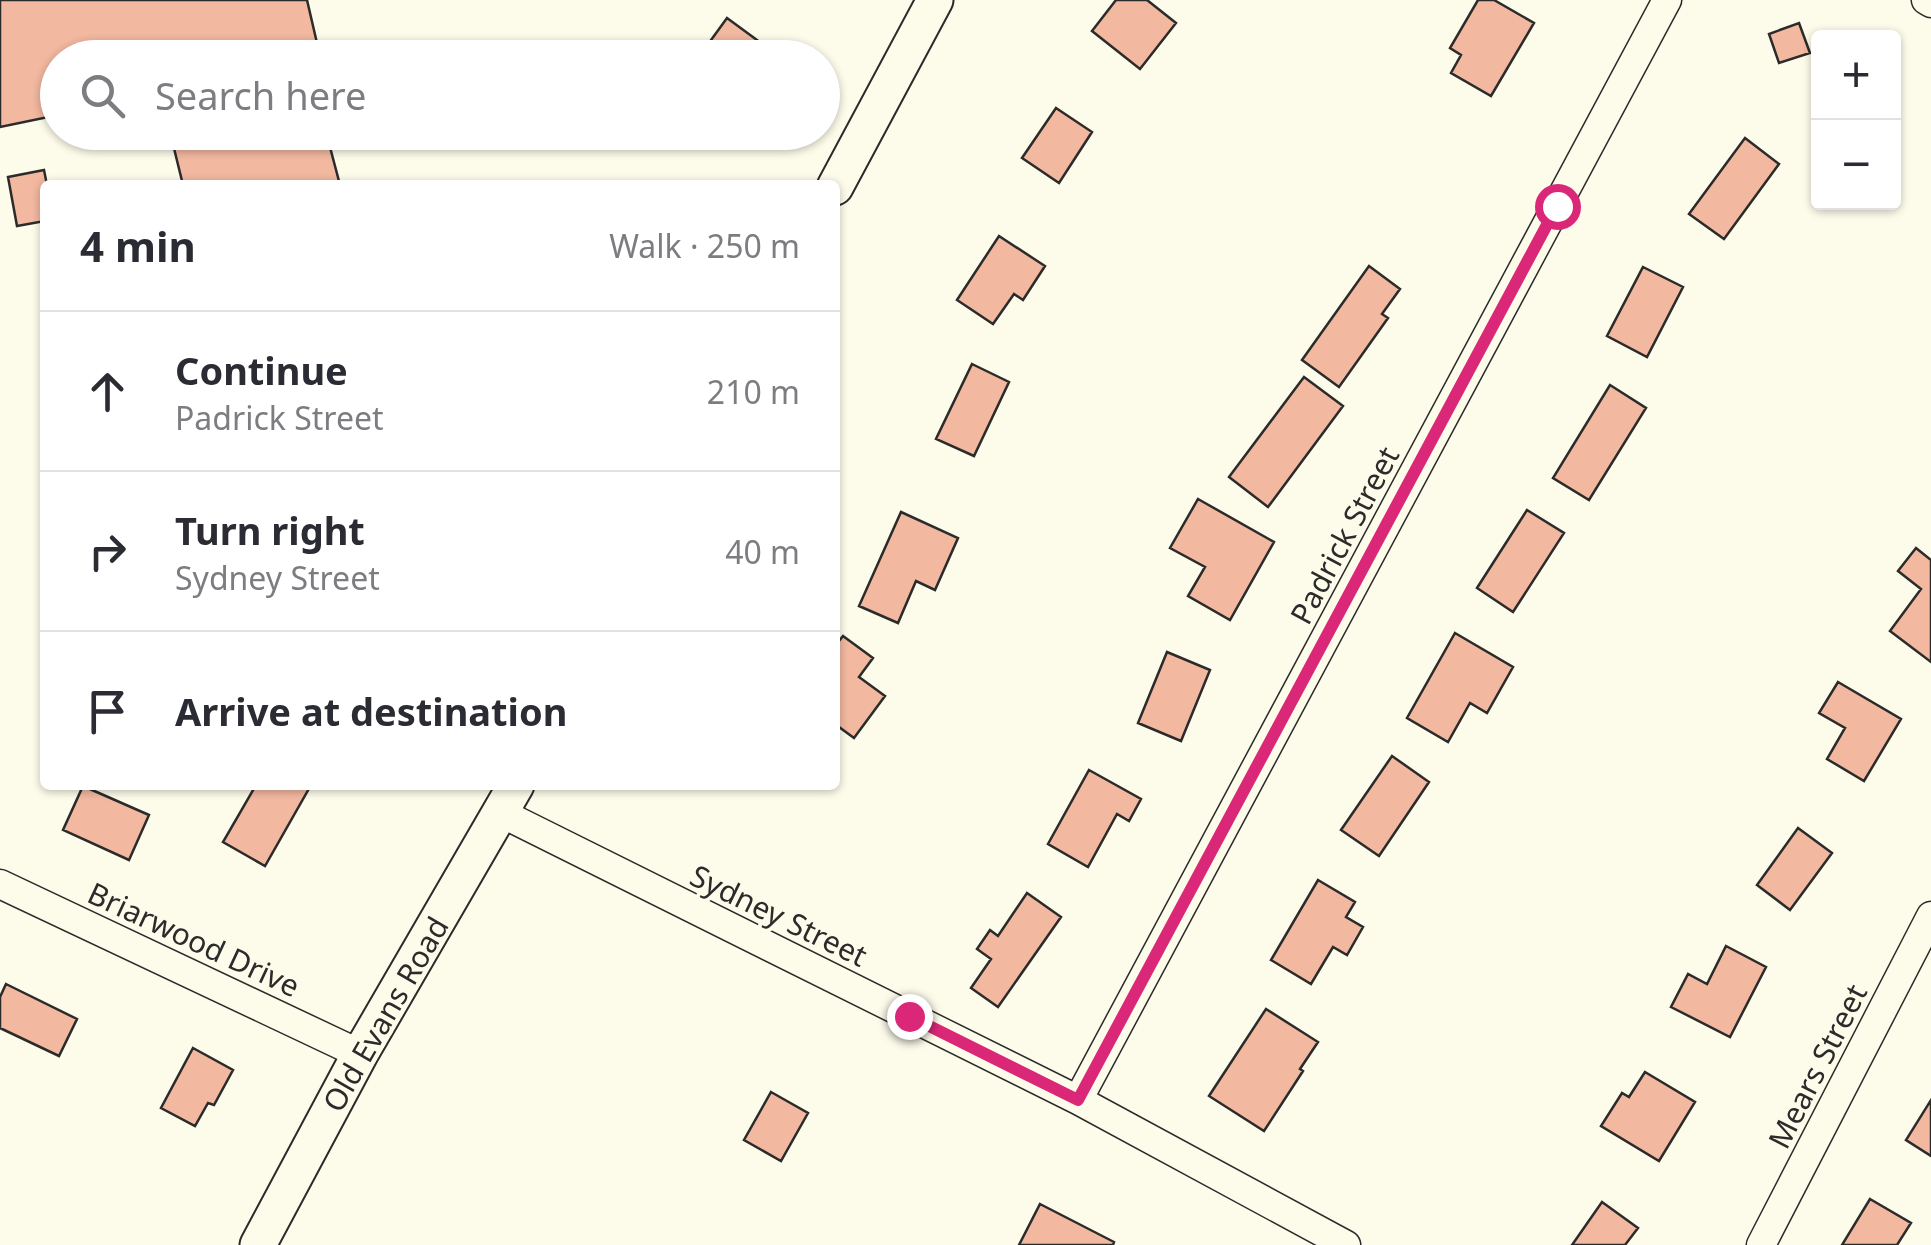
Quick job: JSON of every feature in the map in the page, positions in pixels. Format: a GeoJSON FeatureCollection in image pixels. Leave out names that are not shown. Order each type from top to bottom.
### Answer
{"type":"FeatureCollection","features":[{"type":"Feature","properties":{"kind":"street"},"geometry":{"type":"LineString","coordinates":[[839,180],[935,0]]}},
{"type":"Feature","properties":{"kind":"street","name":"Padrick Street"},"geometry":{"type":"LineString","coordinates":[[1078,1100],[1668,0]]}},
{"type":"Feature","properties":{"kind":"street","name":"Sydney Street"},"geometry":{"type":"LineString","coordinates":[[508,799],[1346,1245]]}},
{"type":"Feature","properties":{"kind":"street","name":"Old Evans Road"},"geometry":{"type":"LineString","coordinates":[[258,1245],[360,1054],[508,799]]}},
{"type":"Feature","properties":{"kind":"street","name":"Briarwood Drive"},"geometry":{"type":"LineString","coordinates":[[0,884],[360,1054]]}},
{"type":"Feature","properties":{"kind":"street","name":"Mears Street"},"geometry":{"type":"LineString","coordinates":[[1761,1245],[1931,916]]}},
{"type":"Feature","properties":{"kind":"building"},"geometry":{"type":"Polygon","coordinates":[[[0,0],[307,0],[316,40],[40,40],[40,119],[0,127],[0,0]]]}},
{"type":"Feature","properties":{"kind":"building"},"geometry":{"type":"Polygon","coordinates":[[[1116,0],[1147,0],[1176,23],[1140,69],[1092,31],[1116,0]]]}},
{"type":"Feature","properties":{"kind":"building"},"geometry":{"type":"Polygon","coordinates":[[[1478,0],[1494,0],[1534,23],[1491,96],[1451,73],[1461,55],[1450,48],[1478,0]]]}},
{"type":"Feature","properties":{"kind":"building"},"geometry":{"type":"Polygon","coordinates":[[[727,18],[757,40],[711,40],[727,18]]]}},
{"type":"Feature","properties":{"kind":"building"},"geometry":{"type":"Polygon","coordinates":[[[1799,23],[1810,53],[1779,63],[1769,34],[1799,23]]]}},
{"type":"Feature","properties":{"kind":"building"},"geometry":{"type":"Polygon","coordinates":[[[1056,108],[1092,132],[1059,183],[1022,158],[1056,108]]]}},
{"type":"Feature","properties":{"kind":"building"},"geometry":{"type":"Polygon","coordinates":[[[1745,138],[1779,164],[1724,239],[1689,214],[1745,138]]]}},
{"type":"Feature","properties":{"kind":"building"},"geometry":{"type":"Polygon","coordinates":[[[174,150],[331,150],[339,180],[182,180],[174,150]]]}},
{"type":"Feature","properties":{"kind":"building"},"geometry":{"type":"Polygon","coordinates":[[[44,170],[46,180],[40,180],[40,222],[17,226],[8,177],[44,170]]]}},
{"type":"Feature","properties":{"kind":"building"},"geometry":{"type":"Polygon","coordinates":[[[999,236],[1045,266],[1023,300],[1014,294],[993,324],[957,300],[999,236]]]}},
{"type":"Feature","properties":{"kind":"building"},"geometry":{"type":"Polygon","coordinates":[[[1369,266],[1400,289],[1382,314],[1388,318],[1339,387],[1302,360],[1369,266]]]}},
{"type":"Feature","properties":{"kind":"building"},"geometry":{"type":"Polygon","coordinates":[[[1643,267],[1683,287],[1647,357],[1607,336],[1643,267]]]}},
{"type":"Feature","properties":{"kind":"building"},"geometry":{"type":"Polygon","coordinates":[[[972,364],[1009,382],[974,456],[936,439],[972,364]]]}},
{"type":"Feature","properties":{"kind":"building"},"geometry":{"type":"Polygon","coordinates":[[[1304,377],[1343,406],[1268,507],[1229,477],[1304,377]]]}},
{"type":"Feature","properties":{"kind":"building"},"geometry":{"type":"Polygon","coordinates":[[[1610,385],[1646,408],[1589,500],[1553,478],[1610,385]]]}},
{"type":"Feature","properties":{"kind":"building"},"geometry":{"type":"Polygon","coordinates":[[[1198,499],[1274,542],[1230,620],[1188,596],[1205,567],[1170,548],[1198,499]]]}},
{"type":"Feature","properties":{"kind":"building"},"geometry":{"type":"Polygon","coordinates":[[[1527,510],[1564,533],[1513,612],[1477,588],[1527,510]]]}},
{"type":"Feature","properties":{"kind":"building"},"geometry":{"type":"Polygon","coordinates":[[[901,512],[958,538],[935,590],[916,581],[898,623],[859,606],[901,512]]]}},
{"type":"Feature","properties":{"kind":"building"},"geometry":{"type":"Polygon","coordinates":[[[1916,548],[1931,560],[1931,662],[1890,631],[1921,589],[1898,571],[1916,548]]]}},
{"type":"Feature","properties":{"kind":"building"},"geometry":{"type":"Polygon","coordinates":[[[1455,633],[1513,667],[1487,713],[1470,703],[1448,742],[1407,718],[1455,633]]]}},
{"type":"Feature","properties":{"kind":"building"},"geometry":{"type":"Polygon","coordinates":[[[843,636],[873,658],[859,677],[885,696],[854,738],[840,728],[843,636]]]}},
{"type":"Feature","properties":{"kind":"building"},"geometry":{"type":"Polygon","coordinates":[[[1167,652],[1210,670],[1181,741],[1138,723],[1167,652]]]}},
{"type":"Feature","properties":{"kind":"building"},"geometry":{"type":"Polygon","coordinates":[[[1838,682],[1901,719],[1864,781],[1827,759],[1845,728],[1819,713],[1838,682]]]}},
{"type":"Feature","properties":{"kind":"building"},"geometry":{"type":"Polygon","coordinates":[[[1392,756],[1429,782],[1379,856],[1341,830],[1392,756]]]}},
{"type":"Feature","properties":{"kind":"building"},"geometry":{"type":"Polygon","coordinates":[[[1089,770],[1141,799],[1129,821],[1117,814],[1088,867],[1048,844],[1089,770]]]}},
{"type":"Feature","properties":{"kind":"building"},"geometry":{"type":"Polygon","coordinates":[[[81,790],[92,790],[149,815],[129,860],[63,830],[81,790]]]}},
{"type":"Feature","properties":{"kind":"building"},"geometry":{"type":"Polygon","coordinates":[[[253,790],[308,790],[265,866],[223,842],[253,790]]]}},
{"type":"Feature","properties":{"kind":"building"},"geometry":{"type":"Polygon","coordinates":[[[1798,828],[1832,853],[1790,910],[1757,885],[1798,828]]]}},
{"type":"Feature","properties":{"kind":"building"},"geometry":{"type":"Polygon","coordinates":[[[1318,880],[1355,902],[1346,917],[1363,927],[1347,955],[1333,947],[1311,984],[1271,960],[1318,880]]]}},
{"type":"Feature","properties":{"kind":"building"},"geometry":{"type":"Polygon","coordinates":[[[1027,893],[1061,917],[998,1007],[971,988],[991,959],[977,949],[990,930],[998,936],[1027,893]]]}},
{"type":"Feature","properties":{"kind":"building"},"geometry":{"type":"Polygon","coordinates":[[[1726,946],[1766,967],[1730,1037],[1671,1007],[1688,974],[1707,984],[1726,946]]]}},
{"type":"Feature","properties":{"kind":"building"},"geometry":{"type":"Polygon","coordinates":[[[6,984],[77,1019],[59,1056],[0,1028],[0,997],[6,984]]]}},
{"type":"Feature","properties":{"kind":"building"},"geometry":{"type":"Polygon","coordinates":[[[1266,1009],[1318,1042],[1264,1131],[1209,1096],[1266,1009]]]}},
{"type":"Feature","properties":{"kind":"building"},"geometry":{"type":"Polygon","coordinates":[[[193,1048],[233,1070],[214,1105],[208,1103],[195,1126],[161,1108],[193,1048]]]}},
{"type":"Feature","properties":{"kind":"building"},"geometry":{"type":"Polygon","coordinates":[[[1645,1072],[1695,1102],[1659,1161],[1601,1126],[1622,1093],[1629,1097],[1645,1072]]]}},
{"type":"Feature","properties":{"kind":"building"},"geometry":{"type":"Polygon","coordinates":[[[771,1092],[808,1113],[781,1161],[744,1140],[771,1092]]]}},
{"type":"Feature","properties":{"kind":"building"},"geometry":{"type":"Polygon","coordinates":[[[1931,1100],[1931,1156],[1906,1140],[1931,1100]]]}},
{"type":"Feature","properties":{"kind":"building"},"geometry":{"type":"Polygon","coordinates":[[[1870,1199],[1911,1223],[1897,1245],[1842,1245],[1870,1199]]]}},
{"type":"Feature","properties":{"kind":"building"},"geometry":{"type":"Polygon","coordinates":[[[1602,1202],[1638,1228],[1625,1245],[1572,1245],[1602,1202]]]}},
{"type":"Feature","properties":{"kind":"building"},"geometry":{"type":"Polygon","coordinates":[[[1040,1204],[1114,1242],[1113,1245],[1019,1245],[1040,1204]]]}},
{"type":"Feature","properties":{"kind":"route"},"geometry":{"type":"LineString","coordinates":[[909,1016],[1078,1100],[1557,206]]}}]}
